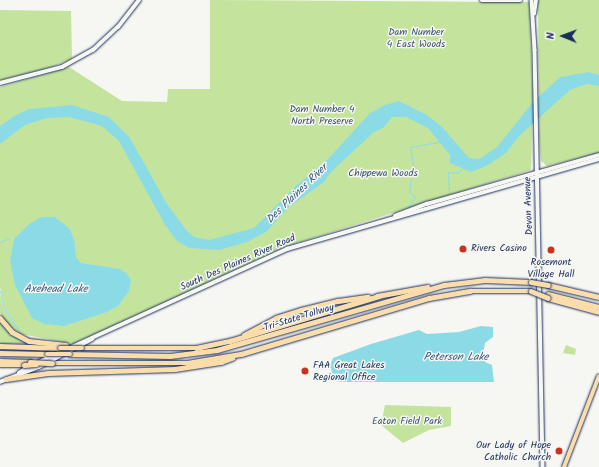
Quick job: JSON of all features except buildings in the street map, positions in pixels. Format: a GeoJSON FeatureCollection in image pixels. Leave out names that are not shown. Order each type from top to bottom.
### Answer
{"type":"FeatureCollection","features":[{"type":"Feature","properties":{"kind":"highway","name":"Tri-State Tollway"},"geometry":{"type":"LineString","coordinates":[[0,353],[170,356],[217,350],[444,285],[485,280],[531,282],[599,297]]}},
{"type":"Feature","properties":{"kind":"highway"},"geometry":{"type":"LineString","coordinates":[[221,343],[301,310],[338,300],[379,296],[444,285]]}},
{"type":"Feature","properties":{"kind":"highway","name":"Tri-State Tollway"},"geometry":{"type":"LineString","coordinates":[[0,361],[44,363],[167,364],[241,354],[429,298],[470,291],[531,291],[599,307]]}},
{"type":"Feature","properties":{"kind":"highway"},"geometry":{"type":"LineString","coordinates":[[0,347],[174,350],[221,343],[379,296]]}},
{"type":"Feature","properties":{"kind":"highway"},"geometry":{"type":"LineString","coordinates":[[548,296],[599,312]]}},
{"type":"Feature","properties":{"kind":"highway"},"geometry":{"type":"LineString","coordinates":[[0,318],[12,332],[30,341],[84,348]]}},
{"type":"Feature","properties":{"kind":"highway"},"geometry":{"type":"LineString","coordinates":[[6,379],[48,373],[175,369],[221,362],[241,354]]}},
{"type":"Feature","properties":{"kind":"highway"},"geometry":{"type":"LineString","coordinates":[[0,365],[44,363]]}},
{"type":"Feature","properties":{"kind":"main road"},"geometry":{"type":"LineString","coordinates":[[0,83],[62,67],[93,50],[118,27],[139,0]]}},
{"type":"Feature","properties":{"kind":"main road"},"geometry":{"type":"LineString","coordinates":[[482,0],[520,0]]}},
{"type":"Feature","properties":{"kind":"main road","name":"Devon Avenue"},"geometry":{"type":"LineString","coordinates":[[532,0],[534,17],[536,98],[536,178],[543,467]]}},
{"type":"Feature","properties":{"kind":"main road","name":"Devon Avenue"},"geometry":{"type":"LineString","coordinates":[[534,17],[536,0]]}},
{"type":"Feature","properties":{"kind":"main road","name":"South Des Plaines River Road"},"geometry":{"type":"LineString","coordinates":[[0,382],[24,369],[268,257],[308,242],[536,172],[599,155]]}},
{"type":"Feature","properties":{"kind":"main road","name":"South Des Plaines River Road"},"geometry":{"type":"LineString","coordinates":[[395,216],[418,212],[599,159]]}},
{"type":"Feature","properties":{"kind":"main road"},"geometry":{"type":"LineString","coordinates":[[564,467],[599,376]]}},
{"type":"Feature","properties":{"kind":"green space","name":"Dam Number 4 North Preserve"},"geometry":{"type":"Polygon","coordinates":[[[210,0],[529,2],[533,96],[531,170],[287,246],[74,344],[21,334],[6,323],[0,313],[0,294],[3,308],[17,328],[4,307],[0,287],[0,87],[69,67],[122,101],[167,102],[168,89],[210,89],[210,0]]]}},
{"type":"Feature","properties":{"kind":"green space"},"geometry":{"type":"Polygon","coordinates":[[[538,0],[599,0],[599,153],[547,166],[541,161],[539,138],[538,0]]]}},
{"type":"Feature","properties":{"kind":"green space"},"geometry":{"type":"Polygon","coordinates":[[[0,10],[71,11],[72,59],[46,69],[0,80],[0,10]]]}},
{"type":"Feature","properties":{"kind":"green space"},"geometry":{"type":"Polygon","coordinates":[[[0,321],[11,334],[31,344],[0,344],[0,321]]]}},
{"type":"Feature","properties":{"kind":"green space"},"geometry":{"type":"Polygon","coordinates":[[[566,345],[576,349],[575,355],[563,353],[566,345]]]}},
{"type":"Feature","properties":{"kind":"green space","name":"Eaton Field Park"},"geometry":{"type":"Polygon","coordinates":[[[385,405],[451,407],[451,426],[429,430],[403,443],[381,425],[385,405]]]}},
{"type":"Feature","properties":{"kind":"water","name":"Des Plaines River"},"geometry":{"type":"Polygon","coordinates":[[[589,72],[599,75],[599,86],[587,84],[570,90],[520,135],[506,153],[488,165],[471,172],[450,163],[450,155],[428,128],[406,117],[392,117],[383,128],[374,132],[331,172],[324,182],[289,207],[266,232],[247,242],[219,250],[189,248],[177,241],[165,225],[119,141],[102,126],[69,117],[47,118],[25,125],[0,144],[0,126],[14,116],[29,109],[72,105],[109,117],[130,138],[167,204],[187,231],[194,237],[209,240],[254,228],[295,187],[329,158],[370,113],[385,105],[399,101],[427,115],[442,127],[469,158],[479,159],[497,147],[533,102],[560,77],[589,72]]]}},
{"type":"Feature","properties":{"kind":"water","name":"Axehead Lake"},"geometry":{"type":"Polygon","coordinates":[[[42,217],[55,217],[69,228],[74,239],[76,257],[81,263],[120,269],[126,273],[131,280],[129,291],[118,306],[107,312],[64,326],[44,324],[32,318],[15,285],[10,261],[14,239],[29,224],[42,217]]]}},
{"type":"Feature","properties":{"kind":"water","name":"Peterson Lake"},"geometry":{"type":"Polygon","coordinates":[[[481,326],[493,327],[493,337],[485,343],[483,355],[485,362],[492,365],[494,382],[342,382],[336,381],[333,376],[330,365],[333,358],[371,344],[419,330],[427,334],[459,332],[481,326]]]}},
{"type":"Feature","properties":{"kind":"waterway"},"geometry":{"type":"LineString","coordinates":[[408,207],[415,197],[409,192],[413,164],[410,147],[439,142]]}},
{"type":"Feature","properties":{"kind":"waterway"},"geometry":{"type":"LineString","coordinates":[[449,193],[448,172],[457,173],[463,168]]}},
{"type":"Feature","properties":{"kind":"waterway"},"geometry":{"type":"LineString","coordinates":[[0,242],[10,238]]}},
{"type":"Feature","properties":{"kind":"waterway"},"geometry":{"type":"LineString","coordinates":[[0,291],[3,307],[18,329]]}},
{"type":"Feature","properties":{"kind":"place","name":"Rivers Casino"},"geometry":{"type":"Point","coordinates":[463,249]}},
{"type":"Feature","properties":{"kind":"place","name":"Rosemont Village Hall"},"geometry":{"type":"Point","coordinates":[551,250]}},
{"type":"Feature","properties":{"kind":"place","name":"FAA Great Lakes Regional Office"},"geometry":{"type":"Point","coordinates":[305,371]}},
{"type":"Feature","properties":{"kind":"place","name":"Our Lady of Hope Catholic Church"},"geometry":{"type":"Point","coordinates":[559,451]}},
{"type":"Feature","properties":{"kind":"park label","name":"Dam Number 4 East Woods"},"geometry":{"type":"Point","coordinates":[416,38]}},
{"type":"Feature","properties":{"kind":"park label","name":"Chippewa Woods"},"geometry":{"type":"Point","coordinates":[383,174]}}]}
